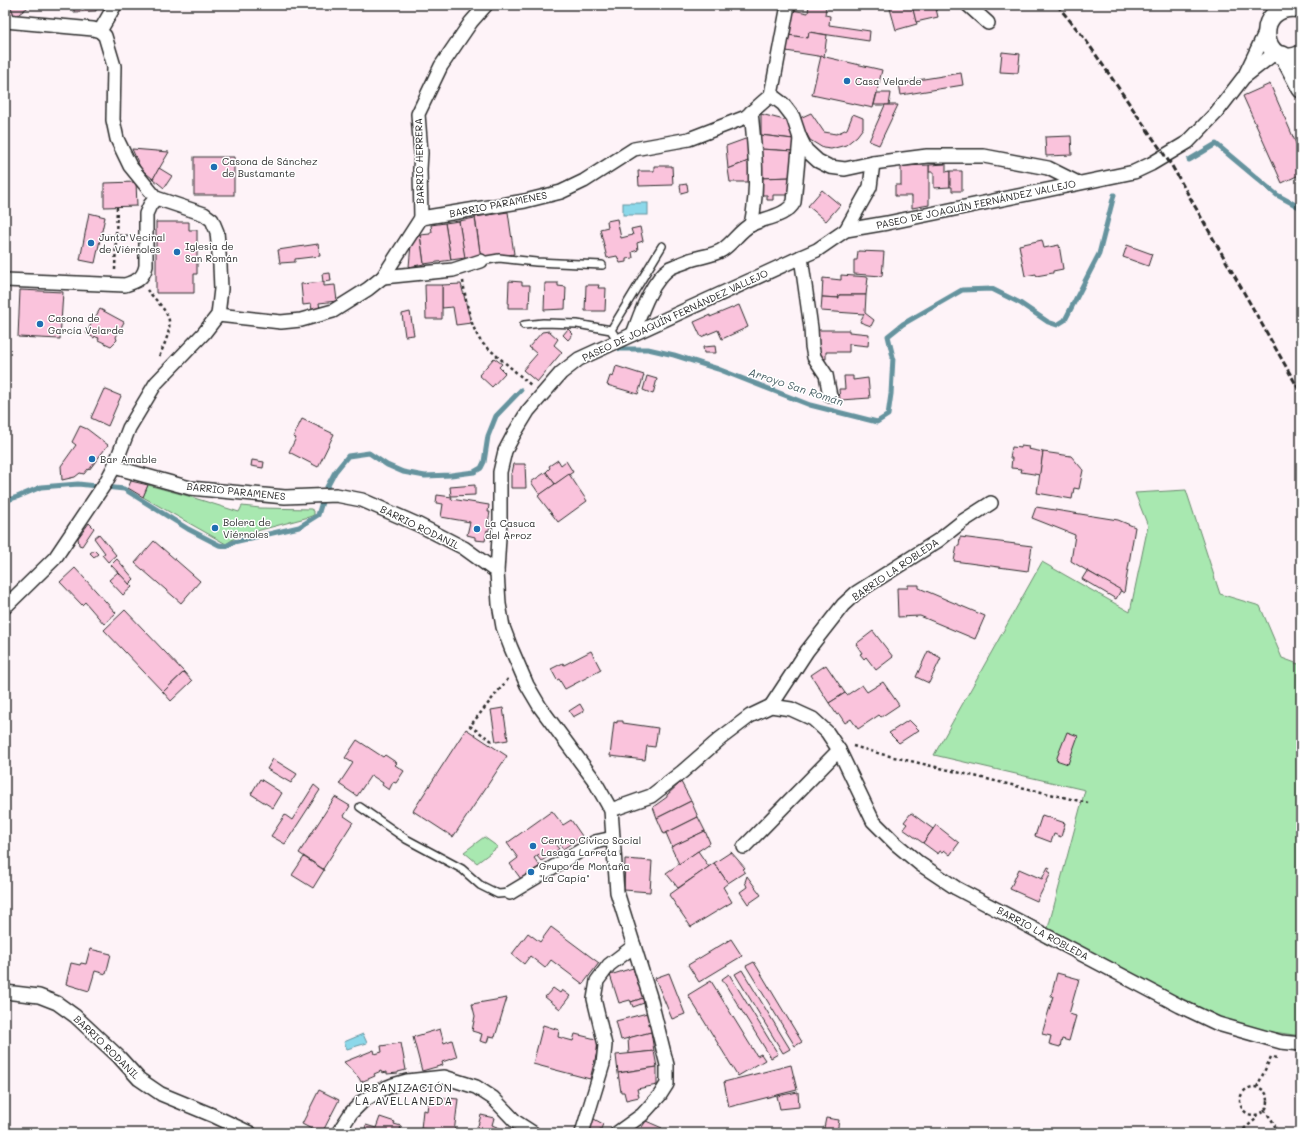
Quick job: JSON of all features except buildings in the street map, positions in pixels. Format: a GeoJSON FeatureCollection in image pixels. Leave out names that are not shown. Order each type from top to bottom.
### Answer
{"type":"FeatureCollection","features":[{"type":"Feature","properties":{"kind":"street"},"geometry":{"type":"LineString","coordinates":[[100,31],[115,5]]}},
{"type":"Feature","properties":{"kind":"street","name":"BARRIO HERRERA"},"geometry":{"type":"LineString","coordinates":[[421,218],[421,153],[418,114],[441,66],[471,22],[486,5]]}},
{"type":"Feature","properties":{"kind":"street"},"geometry":{"type":"LineString","coordinates":[[751,225],[755,207],[756,171],[751,112],[770,95],[788,5]]}},
{"type":"Feature","properties":{"kind":"street"},"geometry":{"type":"LineString","coordinates":[[968,5],[988,23]]}},
{"type":"Feature","properties":{"kind":"street"},"geometry":{"type":"LineString","coordinates":[[1295,7],[1285,7],[1266,19],[1267,39],[1271,46],[1280,53],[1290,56],[1301,54]]}},
{"type":"Feature","properties":{"kind":"street","name":"PASEO DE JOAQUÍN FERNÁNDEZ VALLEJO"},"geometry":{"type":"LineString","coordinates":[[617,1133],[642,1115],[660,1095],[667,1084],[667,1065],[650,996],[617,892],[611,810],[594,780],[540,707],[527,685],[511,648],[504,627],[499,604],[497,572],[500,520],[500,472],[506,451],[514,434],[528,411],[561,374],[579,359],[615,335],[633,334],[817,250],[846,230],[887,223],[1134,172],[1151,164],[1188,142],[1216,113],[1243,78],[1266,19]]}},
{"type":"Feature","properties":{"kind":"street"},"geometry":{"type":"LineString","coordinates":[[5,21],[80,27],[100,31],[105,36],[114,66],[113,120],[117,139],[130,166],[156,198],[204,214],[212,220],[217,232],[221,289],[218,315],[204,333],[156,383],[129,428],[114,467],[106,482],[55,558],[5,607]]}},
{"type":"Feature","properties":{"kind":"street"},"geometry":{"type":"LineString","coordinates":[[1280,53],[1301,89]]}},
{"type":"Feature","properties":{"kind":"street","name":"PASEO DE JOAQUÍN FERNÁNDEZ VALLEJO"},"geometry":{"type":"LineString","coordinates":[[1243,78],[1280,53]]}},
{"type":"Feature","properties":{"kind":"street"},"geometry":{"type":"LineString","coordinates":[[770,95],[783,104],[793,117],[806,150],[818,161],[830,167],[845,170],[873,163],[927,156],[984,156],[1048,168],[1078,183]]}},
{"type":"Feature","properties":{"kind":"street","name":"BARRIO PARAMENES"},"geometry":{"type":"LineString","coordinates":[[421,218],[525,201],[561,192],[584,181],[634,150],[689,139],[746,117],[751,112]]}},
{"type":"Feature","properties":{"kind":"street"},"geometry":{"type":"LineString","coordinates":[[633,334],[644,305],[655,284],[670,268],[696,258],[721,251],[751,225],[780,213],[792,206],[794,202],[800,138]]}},
{"type":"Feature","properties":{"kind":"street"},"geometry":{"type":"LineString","coordinates":[[846,230],[870,187],[873,163]]}},
{"type":"Feature","properties":{"kind":"street"},"geometry":{"type":"LineString","coordinates":[[5,280],[125,285],[139,280],[144,274],[146,266],[146,214],[150,205],[156,198]]}},
{"type":"Feature","properties":{"kind":"street"},"geometry":{"type":"LineString","coordinates":[[218,315],[281,322],[301,320],[333,311],[368,289],[383,277],[421,218]]}},
{"type":"Feature","properties":{"kind":"street"},"geometry":{"type":"LineString","coordinates":[[801,257],[814,357],[826,375],[830,396]]}},
{"type":"Feature","properties":{"kind":"street"},"geometry":{"type":"LineString","coordinates":[[383,277],[453,270],[481,261]]}},
{"type":"Feature","properties":{"kind":"street","name":"BARRIO PARAMENES"},"geometry":{"type":"LineString","coordinates":[[114,467],[190,488],[284,497],[336,495]]}},
{"type":"Feature","properties":{"kind":"street","name":"BARRIO RODANIL"},"geometry":{"type":"LineString","coordinates":[[336,495],[362,500],[419,524],[464,548],[497,572]]}},
{"type":"Feature","properties":{"kind":"street","name":"BARRIO LA ROBLEDA"},"geometry":{"type":"LineString","coordinates":[[991,504],[963,521],[938,540],[856,593],[843,605],[807,651],[771,706],[791,709],[813,719],[845,748],[873,821],[896,844],[920,864],[956,888],[1180,1006],[1218,1024],[1281,1042],[1301,1044]]}},
{"type":"Feature","properties":{"kind":"street"},"geometry":{"type":"LineString","coordinates":[[611,810],[651,796],[750,716],[771,706]]}},
{"type":"Feature","properties":{"kind":"street"},"geometry":{"type":"LineString","coordinates":[[744,847],[845,748]]}},
{"type":"Feature","properties":{"kind":"street"},"geometry":{"type":"LineString","coordinates":[[510,893],[595,842],[613,838]]}},
{"type":"Feature","properties":{"kind":"street"},"geometry":{"type":"LineString","coordinates":[[582,1133],[603,1064],[605,1045],[594,999],[597,981],[609,965],[634,946]]}},
{"type":"Feature","properties":{"kind":"street","name":"BARRIO RODANIL"},"geometry":{"type":"LineString","coordinates":[[5,992],[40,996],[57,1003],[75,1016],[114,1052],[139,1079],[161,1094],[212,1115],[250,1133]]}},
{"type":"Feature","properties":{"kind":"street"},"geometry":{"type":"LineString","coordinates":[[338,1133],[351,1114],[363,1101],[380,1090],[393,1084],[407,1081],[444,1078],[476,1087],[493,1098],[516,1122],[532,1133]]}},
{"type":"Feature","properties":{"kind":"lane"},"geometry":{"type":"LineString","coordinates":[[524,325],[542,323],[577,324],[615,335],[662,246]]}},
{"type":"Feature","properties":{"kind":"lane"},"geometry":{"type":"LineString","coordinates":[[481,261],[499,258],[536,262],[602,265]]}},
{"type":"Feature","properties":{"kind":"lane"},"geometry":{"type":"LineString","coordinates":[[360,806],[406,839],[462,869],[480,885],[498,894],[510,893]]}},
{"type":"Feature","properties":{"kind":"path"},"geometry":{"type":"LineString","coordinates":[[115,285],[117,207]]}},
{"type":"Feature","properties":{"kind":"path"},"geometry":{"type":"LineString","coordinates":[[101,235],[146,236]]}},
{"type":"Feature","properties":{"kind":"path"},"geometry":{"type":"LineString","coordinates":[[461,267],[466,298],[472,321],[479,339],[542,395]]}},
{"type":"Feature","properties":{"kind":"path"},"geometry":{"type":"LineString","coordinates":[[139,280],[166,312],[170,320],[159,358]]}},
{"type":"Feature","properties":{"kind":"path"},"geometry":{"type":"LineString","coordinates":[[492,741],[470,726],[519,666]]}},
{"type":"Feature","properties":{"kind":"path"},"geometry":{"type":"LineString","coordinates":[[845,748],[881,754],[1088,803]]}},
{"type":"Feature","properties":{"kind":"path"},"geometry":{"type":"LineString","coordinates":[[1258,1087],[1271,1057],[1278,1058]]}},
{"type":"Feature","properties":{"kind":"path"},"geometry":{"type":"LineString","coordinates":[[1239,1133],[1256,1119],[1256,1115],[1264,1110],[1268,1104],[1266,1094],[1258,1087],[1252,1087],[1247,1089],[1240,1098],[1240,1103],[1246,1112],[1256,1115]]}},
{"type":"Feature","properties":{"kind":"path"},"geometry":{"type":"LineString","coordinates":[[1264,1110],[1273,1120],[1276,1133]]}},
{"type":"Feature","properties":{"kind":"green space","name":"Bolera de Viérnoles"},"geometry":{"type":"Polygon","coordinates":[[[148,485],[239,512],[242,506],[260,508],[311,509],[314,511],[314,515],[238,536],[226,544],[143,497],[148,485]]]}},
{"type":"Feature","properties":{"kind":"green space"},"geometry":{"type":"Polygon","coordinates":[[[1186,490],[1220,594],[1260,606],[1282,658],[1301,665],[1301,1036],[1218,1024],[1044,943],[1085,790],[934,755],[1042,562],[1130,612],[1148,526],[1135,493],[1186,490]]]}},
{"type":"Feature","properties":{"kind":"green space"},"geometry":{"type":"Polygon","coordinates":[[[484,837],[498,847],[477,863],[464,852],[484,837]]]}},
{"type":"Feature","properties":{"kind":"water"},"geometry":{"type":"Polygon","coordinates":[[[623,203],[648,203],[648,215],[623,215],[623,203]]]}},
{"type":"Feature","properties":{"kind":"water"},"geometry":{"type":"Polygon","coordinates":[[[363,1034],[367,1043],[347,1049],[344,1042],[363,1034]]]}},
{"type":"Feature","properties":{"kind":"waterway","name":"Arroyo San Román"},"geometry":{"type":"LineString","coordinates":[[1189,160],[1216,144],[1277,195],[1301,208]]}},
{"type":"Feature","properties":{"kind":"waterway","name":"Arroyo San Román"},"geometry":{"type":"LineString","coordinates":[[620,349],[648,349],[674,355],[718,369],[810,405],[877,422],[888,415],[891,394],[893,357],[888,336],[903,324],[962,290],[992,289],[1020,303],[1048,322],[1057,325],[1065,320],[1099,254],[1114,195]]}},
{"type":"Feature","properties":{"kind":"waterway","name":"Arroyo San Román"},"geometry":{"type":"LineString","coordinates":[[5,501],[41,487],[78,484],[124,489],[188,529],[219,545],[226,546],[234,542],[299,527],[318,515],[326,489],[335,472],[348,456],[369,453],[387,465],[403,472],[425,476],[474,472],[481,468],[484,462],[488,436],[496,416],[521,390]]}},
{"type":"Feature","properties":{"kind":"railway"},"geometry":{"type":"LineString","coordinates":[[1057,5],[1085,39],[1172,166],[1301,393]]}},
{"type":"Feature","properties":{"kind":"place","name":"Casa Velarde"},"geometry":{"type":"Point","coordinates":[847,81]}},
{"type":"Feature","properties":{"kind":"place","name":"Casona de Sánchez de Bustamante"},"geometry":{"type":"Point","coordinates":[214,167]}},
{"type":"Feature","properties":{"kind":"place","name":"Junta Vecinal de Viérnoles"},"geometry":{"type":"Point","coordinates":[91,243]}},
{"type":"Feature","properties":{"kind":"place","name":"Iglesia de San Román"},"geometry":{"type":"Point","coordinates":[177,252]}},
{"type":"Feature","properties":{"kind":"place","name":"Casona de García Velarde"},"geometry":{"type":"Point","coordinates":[40,324]}},
{"type":"Feature","properties":{"kind":"place","name":"Bar Amable"},"geometry":{"type":"Point","coordinates":[92,459]}},
{"type":"Feature","properties":{"kind":"place","name":"Bolera de Viérnoles"},"geometry":{"type":"Point","coordinates":[215,528]}},
{"type":"Feature","properties":{"kind":"place","name":"La Casuca del Arroz"},"geometry":{"type":"Point","coordinates":[477,529]}},
{"type":"Feature","properties":{"kind":"place","name":"Centro Cívico Social Lasaga Larreta"},"geometry":{"type":"Point","coordinates":[533,846]}},
{"type":"Feature","properties":{"kind":"place","name":"Grupo de Montaña \"La Capía\""},"geometry":{"type":"Point","coordinates":[531,872]}},
{"type":"Feature","properties":{"kind":"district","name":"URBANIZACIÓN LA AVELLANEDA"},"geometry":{"type":"Point","coordinates":[404,1094]}}]}
